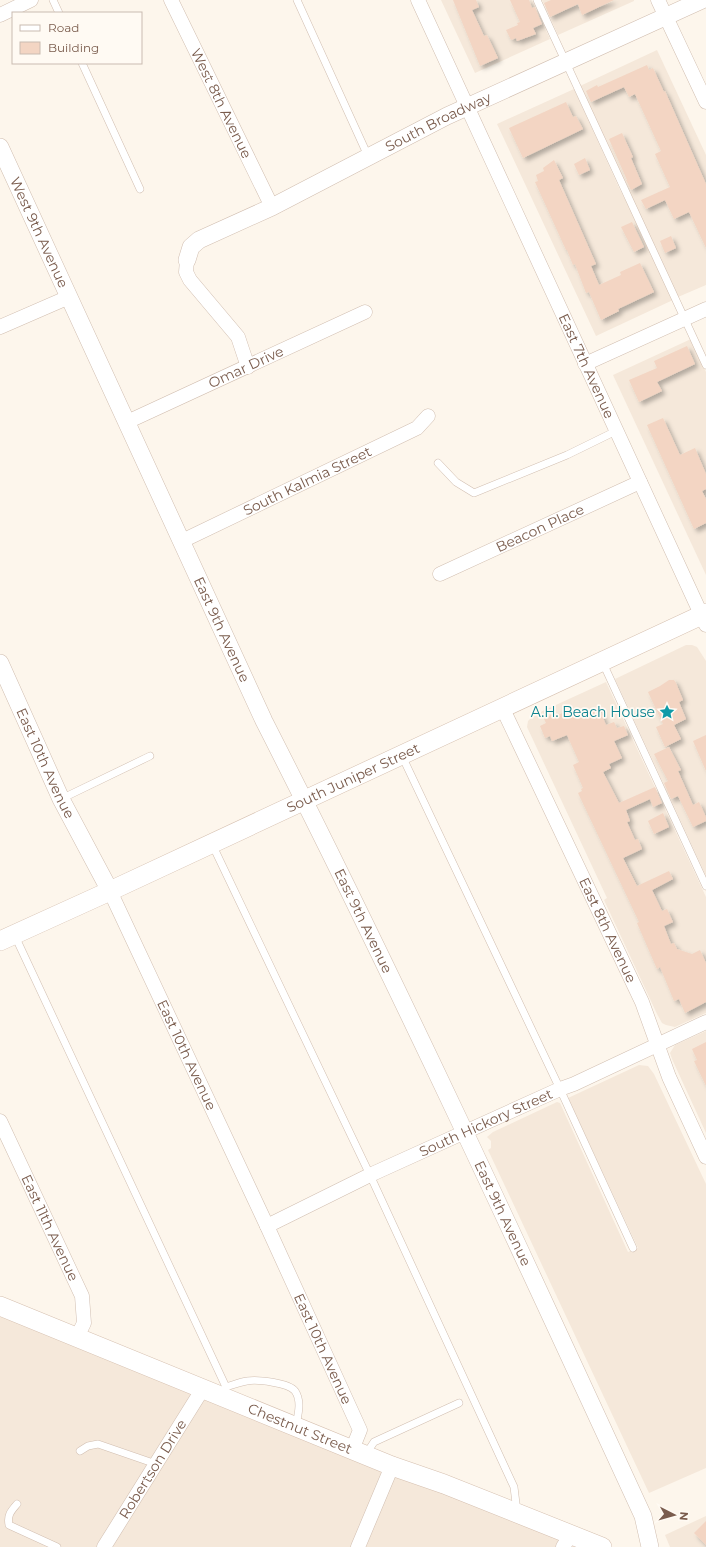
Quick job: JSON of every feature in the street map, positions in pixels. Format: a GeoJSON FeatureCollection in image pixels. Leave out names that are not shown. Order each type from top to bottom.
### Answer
{"type":"FeatureCollection","features":[{"type":"Feature","properties":{"kind":"main road","name":"South Juniper Street"},"geometry":{"type":"LineString","coordinates":[[4,938],[110,891],[602,661],[704,618]]}},
{"type":"Feature","properties":{"kind":"main road","name":"Chestnut Street"},"geometry":{"type":"LineString","coordinates":[[0,1306],[202,1390],[223,1392],[296,1428],[392,1466],[517,1512],[567,1541],[602,1547]]}},
{"type":"Feature","properties":{"kind":"street"},"geometry":{"type":"LineString","coordinates":[[0,15],[32,0]]}},
{"type":"Feature","properties":{"kind":"street","name":"West 8th Avenue"},"geometry":{"type":"LineString","coordinates":[[171,0],[272,207]]}},
{"type":"Feature","properties":{"kind":"street","name":"East 7th Avenue"},"geometry":{"type":"LineString","coordinates":[[418,0],[616,432],[704,618]]}},
{"type":"Feature","properties":{"kind":"street"},"geometry":{"type":"LineString","coordinates":[[658,0],[706,102]]}},
{"type":"Feature","properties":{"kind":"street","name":"South Broadway"},"geometry":{"type":"LineString","coordinates":[[187,260],[190,247],[200,240],[272,207],[447,116],[702,0]]}},
{"type":"Feature","properties":{"kind":"street","name":"West 9th Avenue"},"geometry":{"type":"LineString","coordinates":[[0,147],[69,296]]}},
{"type":"Feature","properties":{"kind":"street"},"geometry":{"type":"LineString","coordinates":[[187,260],[186,272],[190,280],[238,337],[248,367]]}},
{"type":"Feature","properties":{"kind":"street"},"geometry":{"type":"LineString","coordinates":[[0,327],[69,296]]}},
{"type":"Feature","properties":{"kind":"street","name":"East 9th Avenue"},"geometry":{"type":"LineString","coordinates":[[69,296],[264,721],[304,799],[465,1132],[643,1516],[650,1547]]}},
{"type":"Feature","properties":{"kind":"street"},"geometry":{"type":"LineString","coordinates":[[585,364],[706,309]]}},
{"type":"Feature","properties":{"kind":"street","name":"Omar Drive"},"geometry":{"type":"LineString","coordinates":[[127,422],[365,312]]}},
{"type":"Feature","properties":{"kind":"street","name":"South Kalmia Street"},"geometry":{"type":"LineString","coordinates":[[182,541],[417,428],[428,416]]}},
{"type":"Feature","properties":{"kind":"street","name":"Beacon Place"},"geometry":{"type":"LineString","coordinates":[[440,574],[640,482]]}},
{"type":"Feature","properties":{"kind":"street","name":"East 10th Avenue"},"geometry":{"type":"LineString","coordinates":[[0,663],[61,799],[110,891],[267,1226],[360,1430],[358,1452]]}},
{"type":"Feature","properties":{"kind":"street","name":"East 8th Avenue"},"geometry":{"type":"LineString","coordinates":[[502,707],[642,1002],[681,1105],[706,1157]]}},
{"type":"Feature","properties":{"kind":"street","name":"South Hickory Street"},"geometry":{"type":"LineString","coordinates":[[267,1226],[370,1175],[574,1084],[706,1022]]}},
{"type":"Feature","properties":{"kind":"street","name":"East 11th Avenue"},"geometry":{"type":"LineString","coordinates":[[0,1121],[82,1296],[84,1323],[77,1337]]}},
{"type":"Feature","properties":{"kind":"street","name":"Robertson Drive"},"geometry":{"type":"LineString","coordinates":[[104,1547],[202,1390]]}},
{"type":"Feature","properties":{"kind":"street"},"geometry":{"type":"LineString","coordinates":[[358,1547],[392,1466]]}},
{"type":"Feature","properties":{"kind":"lane"},"geometry":{"type":"LineString","coordinates":[[53,0],[59,12]]}},
{"type":"Feature","properties":{"kind":"lane"},"geometry":{"type":"LineString","coordinates":[[297,0],[369,157]]}},
{"type":"Feature","properties":{"kind":"lane"},"geometry":{"type":"LineString","coordinates":[[538,0],[706,365]]}},
{"type":"Feature","properties":{"kind":"lane"},"geometry":{"type":"LineString","coordinates":[[82,64],[140,189]]}},
{"type":"Feature","properties":{"kind":"lane"},"geometry":{"type":"LineString","coordinates":[[438,463],[456,482],[474,493],[567,455],[616,432]]}},
{"type":"Feature","properties":{"kind":"lane"},"geometry":{"type":"LineString","coordinates":[[602,661],[706,886]]}},
{"type":"Feature","properties":{"kind":"lane"},"geometry":{"type":"LineString","coordinates":[[401,754],[560,1089],[633,1248]]}},
{"type":"Feature","properties":{"kind":"lane"},"geometry":{"type":"LineString","coordinates":[[61,799],[150,756]]}},
{"type":"Feature","properties":{"kind":"lane"},"geometry":{"type":"LineString","coordinates":[[211,843],[370,1175],[514,1487],[517,1512]]}},
{"type":"Feature","properties":{"kind":"lane"},"geometry":{"type":"LineString","coordinates":[[4,938],[223,1392],[248,1381],[271,1382],[290,1386],[296,1392],[300,1407],[296,1428]]}},
{"type":"Feature","properties":{"kind":"lane"},"geometry":{"type":"LineString","coordinates":[[358,1452],[374,1442],[459,1403]]}},
{"type":"Feature","properties":{"kind":"lane"},"geometry":{"type":"LineString","coordinates":[[80,1451],[88,1446],[98,1444],[156,1464]]}},
{"type":"Feature","properties":{"kind":"lane"},"geometry":{"type":"LineString","coordinates":[[18,1504],[8,1518],[9,1525],[57,1547]]}},
{"type":"Feature","properties":{"kind":"shaded area"},"geometry":{"type":"Polygon","coordinates":[[[441,0],[532,0],[550,39],[475,73],[441,0]]]}},
{"type":"Feature","properties":{"kind":"shaded area"},"geometry":{"type":"Polygon","coordinates":[[[542,0],[634,0],[634,1],[558,35],[542,0]]]}},
{"type":"Feature","properties":{"kind":"shaded area"},"geometry":{"type":"Polygon","coordinates":[[[657,50],[706,155],[706,285],[678,297],[580,86],[657,50]]]}},
{"type":"Feature","properties":{"kind":"shaded area"},"geometry":{"type":"Polygon","coordinates":[[[574,89],[620,190],[673,300],[596,336],[497,124],[574,89]]]}},
{"type":"Feature","properties":{"kind":"shaded area"},"geometry":{"type":"Polygon","coordinates":[[[691,339],[706,372],[706,575],[613,375],[691,339]]]}},
{"type":"Feature","properties":{"kind":"shaded area"},"geometry":{"type":"Polygon","coordinates":[[[686,645],[697,647],[706,661],[706,876],[615,679],[686,645]]]}},
{"type":"Feature","properties":{"kind":"shaded area"},"geometry":{"type":"Polygon","coordinates":[[[606,682],[706,897],[706,1013],[675,1027],[662,1023],[657,1014],[604,900],[607,898],[527,727],[528,721],[534,715],[606,682]]]}},
{"type":"Feature","properties":{"kind":"shaded area"},"geometry":{"type":"Polygon","coordinates":[[[706,1031],[706,1133],[670,1053],[675,1045],[706,1031]]]}},
{"type":"Feature","properties":{"kind":"shaded area"},"geometry":{"type":"Polygon","coordinates":[[[639,1065],[648,1066],[654,1074],[706,1184],[706,1468],[649,1493],[488,1150],[491,1148],[491,1141],[487,1137],[493,1132],[557,1102],[560,1103],[628,1252],[638,1248],[568,1098],[639,1065]]]}},
{"type":"Feature","properties":{"kind":"shaded area"},"geometry":{"type":"Polygon","coordinates":[[[0,1306],[602,1547],[0,1547],[0,1306]]]}},
{"type":"Feature","properties":{"kind":"shaded area"},"geometry":{"type":"Polygon","coordinates":[[[706,1516],[706,1547],[670,1547],[665,1535],[706,1516]]]}},
{"type":"Feature","properties":{"kind":"building"},"geometry":{"type":"Polygon","coordinates":[[[453,0],[476,0],[479,7],[472,10],[484,36],[487,35],[498,58],[480,66],[453,0]]]}},
{"type":"Feature","properties":{"kind":"building"},"geometry":{"type":"Polygon","coordinates":[[[510,0],[529,0],[532,8],[535,7],[542,24],[533,28],[536,34],[517,41],[516,38],[511,40],[506,30],[518,25],[517,23],[520,22],[510,0]]]}},
{"type":"Feature","properties":{"kind":"building"},"geometry":{"type":"Polygon","coordinates":[[[551,0],[614,0],[582,15],[578,4],[550,17],[544,3],[551,0]]]}},
{"type":"Feature","properties":{"kind":"building"},"geometry":{"type":"Polygon","coordinates":[[[647,65],[649,70],[653,68],[664,92],[665,91],[706,184],[706,248],[689,212],[674,219],[665,200],[646,209],[641,200],[670,187],[655,154],[661,151],[635,94],[629,97],[624,87],[591,102],[586,91],[597,85],[598,87],[647,65]]]}},
{"type":"Feature","properties":{"kind":"building"},"geometry":{"type":"Polygon","coordinates":[[[566,102],[573,117],[576,116],[583,129],[523,158],[509,128],[566,102]]]}},
{"type":"Feature","properties":{"kind":"building"},"geometry":{"type":"Polygon","coordinates":[[[622,133],[633,157],[631,158],[642,184],[631,190],[609,139],[622,133]]]}},
{"type":"Feature","properties":{"kind":"building"},"geometry":{"type":"Polygon","coordinates":[[[585,158],[590,170],[579,175],[574,164],[585,158]]]}},
{"type":"Feature","properties":{"kind":"building"},"geometry":{"type":"Polygon","coordinates":[[[554,160],[563,178],[559,180],[596,264],[591,266],[599,285],[621,275],[620,272],[640,263],[654,292],[618,309],[619,311],[601,320],[589,292],[586,293],[575,264],[573,265],[535,182],[538,181],[536,175],[544,171],[543,168],[554,160]]]}},
{"type":"Feature","properties":{"kind":"building"},"geometry":{"type":"Polygon","coordinates":[[[632,222],[644,247],[634,252],[621,227],[632,222]]]}},
{"type":"Feature","properties":{"kind":"building"},"geometry":{"type":"Polygon","coordinates":[[[671,236],[676,248],[665,253],[660,241],[671,236]]]}},
{"type":"Feature","properties":{"kind":"building"},"geometry":{"type":"Polygon","coordinates":[[[687,346],[695,364],[657,382],[662,391],[639,402],[629,380],[657,368],[654,361],[687,346]]]}},
{"type":"Feature","properties":{"kind":"building"},"geometry":{"type":"Polygon","coordinates":[[[663,418],[680,455],[695,448],[706,474],[706,489],[702,491],[706,499],[706,523],[694,529],[647,425],[663,418]]]}},
{"type":"Feature","properties":{"kind":"building"},"geometry":{"type":"Polygon","coordinates":[[[669,680],[674,680],[676,683],[683,700],[679,702],[686,719],[674,725],[681,739],[665,747],[656,727],[663,724],[648,692],[669,680]]]}},
{"type":"Feature","properties":{"kind":"building"},"geometry":{"type":"Polygon","coordinates":[[[599,708],[606,725],[614,722],[617,728],[624,726],[628,735],[614,741],[622,758],[609,764],[611,768],[603,772],[619,803],[655,787],[662,803],[653,807],[650,799],[626,810],[630,821],[627,822],[635,840],[638,839],[642,849],[623,858],[637,886],[669,871],[673,879],[652,890],[662,911],[667,909],[673,922],[664,926],[671,944],[674,943],[677,949],[692,954],[700,950],[706,963],[706,1002],[685,1013],[679,999],[674,1001],[660,967],[657,969],[637,923],[639,922],[578,793],[582,791],[581,789],[583,788],[573,765],[579,762],[567,735],[552,741],[550,736],[545,738],[540,726],[546,723],[544,719],[554,713],[556,716],[571,709],[575,718],[599,708]]]}},
{"type":"Feature","properties":{"kind":"building"},"geometry":{"type":"Polygon","coordinates":[[[706,735],[706,771],[693,741],[706,735]]]}},
{"type":"Feature","properties":{"kind":"building"},"geometry":{"type":"Polygon","coordinates":[[[669,747],[681,770],[678,771],[693,805],[699,802],[706,817],[706,821],[693,827],[678,796],[671,799],[664,783],[668,781],[654,754],[669,747]]]}},
{"type":"Feature","properties":{"kind":"building"},"geometry":{"type":"Polygon","coordinates":[[[663,813],[669,827],[654,834],[648,821],[663,813]]]}},
{"type":"Feature","properties":{"kind":"building"},"geometry":{"type":"Polygon","coordinates":[[[706,1042],[706,1086],[694,1061],[697,1060],[692,1049],[706,1042]]]}},
{"type":"Feature","properties":{"kind":"building"},"geometry":{"type":"Polygon","coordinates":[[[706,1521],[706,1545],[694,1533],[706,1521]]]}},
{"type":"Feature","properties":{"kind":"place","name":"A.H. Beach House"},"geometry":{"type":"Point","coordinates":[667,712]}}]}
